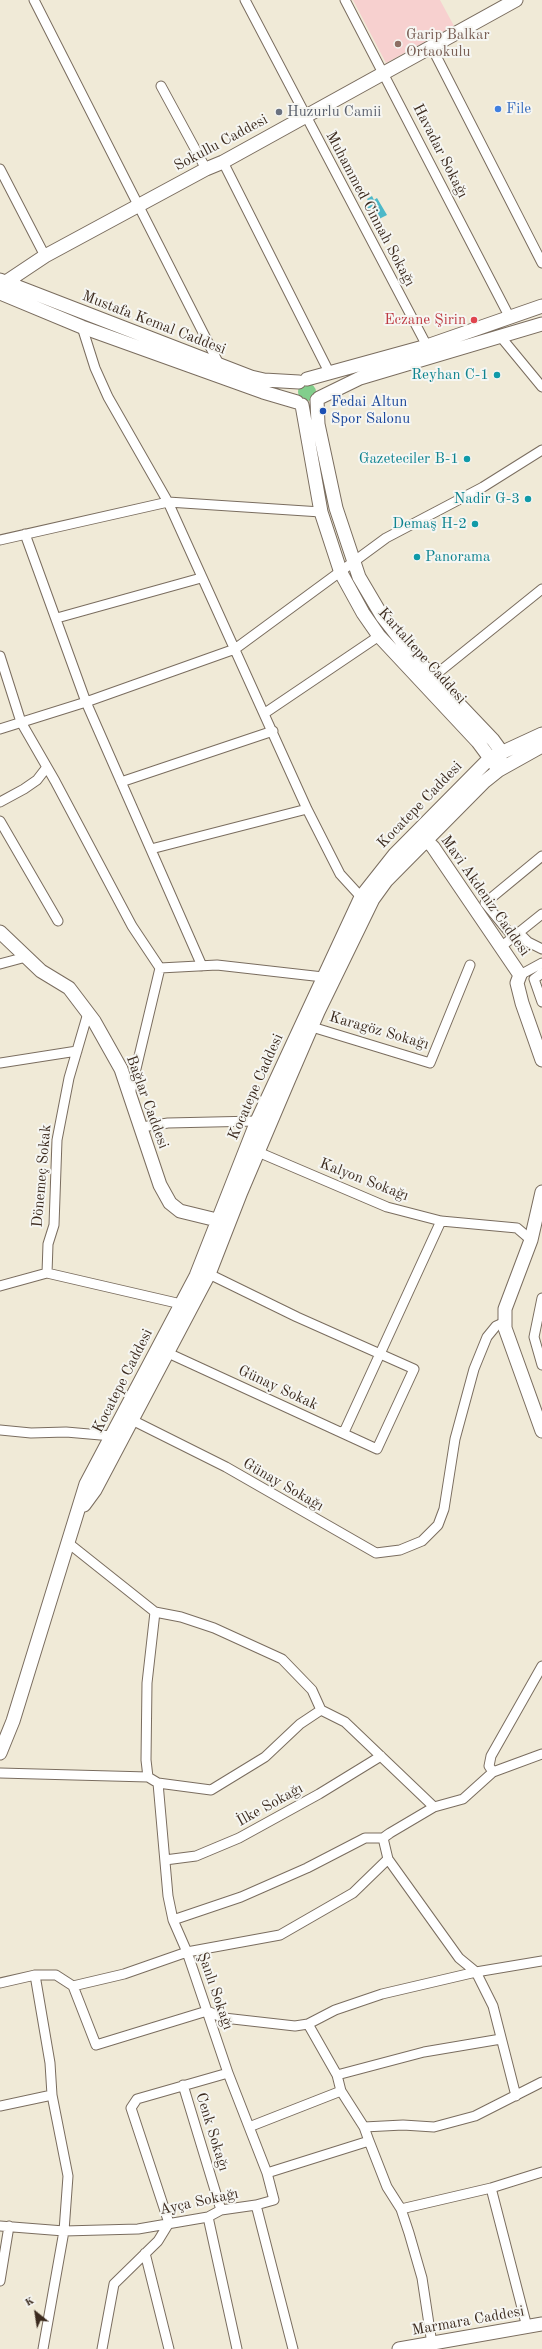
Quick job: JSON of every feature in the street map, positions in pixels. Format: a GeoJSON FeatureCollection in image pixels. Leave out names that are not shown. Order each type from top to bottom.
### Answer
{"type":"FeatureCollection","features":[{"type":"Feature","properties":{"kind":"main road","name":"Sokullu Caddesi"},"geometry":{"type":"LineString","coordinates":[[2,285],[45,256],[206,169],[223,162],[516,0]]}},
{"type":"Feature","properties":{"kind":"main road","name":"Mustafa Kemal Caddesi"},"geometry":{"type":"LineString","coordinates":[[2,285],[220,366],[264,380],[303,380],[330,374],[427,346],[509,316],[542,306]]}},
{"type":"Feature","properties":{"kind":"main road","name":"Mustafa Kemal Caddesi"},"geometry":{"type":"LineString","coordinates":[[2,285],[82,326],[263,392],[300,403]]}},
{"type":"Feature","properties":{"kind":"main road"},"geometry":{"type":"LineString","coordinates":[[318,399],[318,386],[303,380],[293,392],[300,403],[310,406],[318,399],[360,378],[542,324]]}},
{"type":"Feature","properties":{"kind":"main road","name":"Kartaltepe Caddesi"},"geometry":{"type":"LineString","coordinates":[[318,399],[318,424],[336,508],[353,563],[382,616],[414,657],[483,728],[501,751]]}},
{"type":"Feature","properties":{"kind":"main road","name":"Kartaltepe Caddesi"},"geometry":{"type":"LineString","coordinates":[[300,403],[321,512],[341,573],[363,613],[379,636],[478,742],[499,770]]}},
{"type":"Feature","properties":{"kind":"main road","name":"Kocatepe Caddesi"},"geometry":{"type":"LineString","coordinates":[[78,1514],[95,1490],[210,1274],[222,1222],[257,1121],[361,897],[384,866],[490,758],[501,751],[542,734]]}},
{"type":"Feature","properties":{"kind":"main road","name":"Kocatepe Caddesi"},"geometry":{"type":"LineString","coordinates":[[0,1753],[13,1721],[86,1484],[202,1265],[258,1152],[312,1027],[373,899],[386,881],[484,782],[499,770],[542,746]]}},
{"type":"Feature","properties":{"kind":"main road"},"geometry":{"type":"LineString","coordinates":[[499,770],[501,751]]}},
{"type":"Feature","properties":{"kind":"main road","name":"Mavi Akdeniz Caddesi"},"geometry":{"type":"LineString","coordinates":[[417,832],[427,841],[502,946],[520,975],[517,983],[520,996],[542,1060]]}},
{"type":"Feature","properties":{"kind":"main road","name":"Bağlar Caddesi"},"geometry":{"type":"LineString","coordinates":[[0,932],[41,971],[69,988],[88,1013],[121,1069],[142,1127],[160,1185],[170,1203],[180,1211],[222,1222]]}},
{"type":"Feature","properties":{"kind":"main road"},"geometry":{"type":"LineString","coordinates":[[542,1192],[531,1240],[505,1310],[505,1328],[542,1431]]}},
{"type":"Feature","properties":{"kind":"main road","name":"Marmara Caddesi"},"geometry":{"type":"LineString","coordinates":[[399,2349],[542,2324]]}},
{"type":"Feature","properties":{"kind":"street"},"geometry":{"type":"LineString","coordinates":[[34,0],[140,205],[220,366]]}},
{"type":"Feature","properties":{"kind":"street","name":"Muhammed Cinnah Sokağı"},"geometry":{"type":"LineString","coordinates":[[245,0],[305,117],[427,346]]}},
{"type":"Feature","properties":{"kind":"street","name":"Havadar Sokağı"},"geometry":{"type":"LineString","coordinates":[[345,0],[384,72],[509,316]]}},
{"type":"Feature","properties":{"kind":"street"},"geometry":{"type":"LineString","coordinates":[[431,46],[542,263]]}},
{"type":"Feature","properties":{"kind":"street"},"geometry":{"type":"LineString","coordinates":[[161,86],[206,169]]}},
{"type":"Feature","properties":{"kind":"street"},"geometry":{"type":"LineString","coordinates":[[223,162],[330,374]]}},
{"type":"Feature","properties":{"kind":"street"},"geometry":{"type":"LineString","coordinates":[[0,169],[45,256]]}},
{"type":"Feature","properties":{"kind":"street"},"geometry":{"type":"LineString","coordinates":[[82,326],[95,368],[108,397],[168,502],[200,578],[235,648],[307,809],[340,874],[361,897]]}},
{"type":"Feature","properties":{"kind":"street"},"geometry":{"type":"LineString","coordinates":[[500,336],[542,387]]}},
{"type":"Feature","properties":{"kind":"street"},"geometry":{"type":"LineString","coordinates":[[0,729],[86,702],[235,648],[341,573],[386,538],[483,487],[542,450]]}},
{"type":"Feature","properties":{"kind":"street"},"geometry":{"type":"LineString","coordinates":[[0,540],[168,502],[321,512]]}},
{"type":"Feature","properties":{"kind":"street"},"geometry":{"type":"LineString","coordinates":[[25,534],[57,618],[86,702],[202,966]]}},
{"type":"Feature","properties":{"kind":"street"},"geometry":{"type":"LineString","coordinates":[[57,618],[200,578]]}},
{"type":"Feature","properties":{"kind":"street"},"geometry":{"type":"LineString","coordinates":[[434,676],[542,589]]}},
{"type":"Feature","properties":{"kind":"street"},"geometry":{"type":"LineString","coordinates":[[265,713],[379,636]]}},
{"type":"Feature","properties":{"kind":"street"},"geometry":{"type":"LineString","coordinates":[[0,656],[21,722],[47,767],[132,926],[160,968],[130,1094]]}},
{"type":"Feature","properties":{"kind":"street"},"geometry":{"type":"LineString","coordinates":[[121,782],[273,731]]}},
{"type":"Feature","properties":{"kind":"street"},"geometry":{"type":"LineString","coordinates":[[0,802],[30,784],[47,767]]}},
{"type":"Feature","properties":{"kind":"street"},"geometry":{"type":"LineString","coordinates":[[151,849],[307,809]]}},
{"type":"Feature","properties":{"kind":"street"},"geometry":{"type":"LineString","coordinates":[[0,822],[58,921]]}},
{"type":"Feature","properties":{"kind":"street"},"geometry":{"type":"LineString","coordinates":[[542,856],[485,903],[516,935],[542,949]]}},
{"type":"Feature","properties":{"kind":"street"},"geometry":{"type":"LineString","coordinates":[[502,946],[542,914]]}},
{"type":"Feature","properties":{"kind":"street"},"geometry":{"type":"LineString","coordinates":[[0,964],[26,957]]}},
{"type":"Feature","properties":{"kind":"street"},"geometry":{"type":"LineString","coordinates":[[520,975],[542,963]]}},
{"type":"Feature","properties":{"kind":"street"},"geometry":{"type":"LineString","coordinates":[[160,968],[217,965],[323,977]]}},
{"type":"Feature","properties":{"kind":"street","name":"Karagöz Sokağı"},"geometry":{"type":"LineString","coordinates":[[312,1027],[430,1063],[470,965]]}},
{"type":"Feature","properties":{"kind":"street"},"geometry":{"type":"LineString","coordinates":[[542,974],[534,979],[542,1002]]}},
{"type":"Feature","properties":{"kind":"street","name":"Dönemeç Sokak"},"geometry":{"type":"LineString","coordinates":[[47,1273],[48,1244],[54,1225],[57,1140],[69,1078],[88,1013]]}},
{"type":"Feature","properties":{"kind":"street"},"geometry":{"type":"LineString","coordinates":[[0,1063],[77,1051]]}},
{"type":"Feature","properties":{"kind":"street"},"geometry":{"type":"LineString","coordinates":[[142,1127],[168,1123],[257,1121]]}},
{"type":"Feature","properties":{"kind":"street","name":"Kalyon Sokağı"},"geometry":{"type":"LineString","coordinates":[[258,1152],[387,1207],[441,1221],[517,1228],[531,1240]]}},
{"type":"Feature","properties":{"kind":"street"},"geometry":{"type":"LineString","coordinates":[[341,1432],[345,1430],[441,1221]]}},
{"type":"Feature","properties":{"kind":"street"},"geometry":{"type":"LineString","coordinates":[[0,1286],[47,1273],[181,1304]]}},
{"type":"Feature","properties":{"kind":"street"},"geometry":{"type":"LineString","coordinates":[[210,1274],[380,1354]]}},
{"type":"Feature","properties":{"kind":"street"},"geometry":{"type":"LineString","coordinates":[[542,1298],[534,1337],[542,1365]]}},
{"type":"Feature","properties":{"kind":"street","name":"Günay Sokağı"},"geometry":{"type":"LineString","coordinates":[[132,1420],[226,1468],[376,1553],[400,1550],[422,1541],[438,1525],[444,1508],[455,1439],[474,1369],[486,1337],[496,1326],[505,1322]]}},
{"type":"Feature","properties":{"kind":"street","name":"Günay Sokak"},"geometry":{"type":"LineString","coordinates":[[168,1353],[377,1449],[414,1369],[380,1354]]}},
{"type":"Feature","properties":{"kind":"street"},"geometry":{"type":"LineString","coordinates":[[0,1430],[31,1433],[66,1432],[112,1436]]}},
{"type":"Feature","properties":{"kind":"street"},"geometry":{"type":"LineString","coordinates":[[67,1542],[155,1612],[181,1617],[214,1628],[282,1659],[312,1690],[321,1710],[345,1722],[434,1807]]}},
{"type":"Feature","properties":{"kind":"street"},"geometry":{"type":"LineString","coordinates":[[148,1777],[146,1760],[147,1683],[155,1612]]}},
{"type":"Feature","properties":{"kind":"street"},"geometry":{"type":"LineString","coordinates":[[493,1772],[489,1766],[491,1756],[542,1666]]}},
{"type":"Feature","properties":{"kind":"street"},"geometry":{"type":"LineString","coordinates":[[0,1773],[148,1777],[158,1783],[211,1790],[265,1757],[300,1724],[321,1710]]}},
{"type":"Feature","properties":{"kind":"street"},"geometry":{"type":"LineString","coordinates":[[173,1920],[241,1897],[307,1868],[365,1838],[383,1838],[434,1807],[463,1799],[493,1772],[542,1754]]}},
{"type":"Feature","properties":{"kind":"street","name":"İlke Sokağı"},"geometry":{"type":"LineString","coordinates":[[165,1860],[196,1856],[239,1838],[319,1794],[381,1756]]}},
{"type":"Feature","properties":{"kind":"street","name":"Şanlı Sokağı"},"geometry":{"type":"LineString","coordinates":[[158,1783],[165,1860],[173,1920],[187,1952],[228,2073],[267,2173],[274,2200],[256,2205]]}},
{"type":"Feature","properties":{"kind":"street"},"geometry":{"type":"LineString","coordinates":[[383,1838],[388,1859],[459,1958],[476,1972],[493,2006],[516,2096]]}},
{"type":"Feature","properties":{"kind":"street"},"geometry":{"type":"LineString","coordinates":[[73,1986],[124,1974],[187,1952],[280,1935],[353,1892],[388,1859]]}},
{"type":"Feature","properties":{"kind":"street"},"geometry":{"type":"LineString","coordinates":[[0,1983],[35,1975],[56,1975],[73,1986],[96,2045],[207,2011],[224,2018],[295,2026],[308,2024],[335,2010],[382,1994],[476,1972],[542,1961]]}},
{"type":"Feature","properties":{"kind":"street"},"geometry":{"type":"LineString","coordinates":[[35,1975],[50,2063],[52,2095],[68,2176],[64,2231],[43,2349]]}},
{"type":"Feature","properties":{"kind":"street"},"geometry":{"type":"LineString","coordinates":[[308,2024],[337,2075],[341,2091],[364,2127],[387,2187],[401,2209],[422,2278],[432,2344]]}},
{"type":"Feature","properties":{"kind":"street"},"geometry":{"type":"LineString","coordinates":[[337,2075],[424,2052],[501,2039]]}},
{"type":"Feature","properties":{"kind":"street"},"geometry":{"type":"LineString","coordinates":[[102,2349],[114,2284],[158,2241],[169,2223],[131,2108],[137,2099],[228,2073]]}},
{"type":"Feature","properties":{"kind":"street"},"geometry":{"type":"LineString","coordinates":[[364,2127],[403,2125],[434,2128],[475,2116],[542,2082]]}},
{"type":"Feature","properties":{"kind":"street","name":"Cenk Sokağı"},"geometry":{"type":"LineString","coordinates":[[183,2085],[221,2210]]}},
{"type":"Feature","properties":{"kind":"street"},"geometry":{"type":"LineString","coordinates":[[250,2127],[341,2091]]}},
{"type":"Feature","properties":{"kind":"street"},"geometry":{"type":"LineString","coordinates":[[0,2106],[52,2095]]}},
{"type":"Feature","properties":{"kind":"street"},"geometry":{"type":"LineString","coordinates":[[267,2173],[369,2141]]}},
{"type":"Feature","properties":{"kind":"street"},"geometry":{"type":"LineString","coordinates":[[401,2209],[490,2188],[542,2172]]}},
{"type":"Feature","properties":{"kind":"street"},"geometry":{"type":"LineString","coordinates":[[490,2188],[527,2327]]}},
{"type":"Feature","properties":{"kind":"street","name":"Ayça Sokağı"},"geometry":{"type":"LineString","coordinates":[[5,2226],[64,2231],[138,2229],[208,2217],[221,2210],[256,2205],[293,2349]]}},
{"type":"Feature","properties":{"kind":"street"},"geometry":{"type":"LineString","coordinates":[[208,2217],[237,2349]]}},
{"type":"Feature","properties":{"kind":"street"},"geometry":{"type":"LineString","coordinates":[[0,2281],[5,2226]]}},
{"type":"Feature","properties":{"kind":"street"},"geometry":{"type":"LineString","coordinates":[[145,2254],[169,2349]]}},
{"type":"Feature","properties":{"kind":"shaded area","name":"Garip Balkar Ortaokulu"},"geometry":{"type":"Polygon","coordinates":[[[353,0],[440,0],[454,26],[386,63],[353,0]]]}},
{"type":"Feature","properties":{"kind":"green space"},"geometry":{"type":"Polygon","coordinates":[[[307,383],[313,386],[316,392],[313,398],[307,401],[301,398],[298,392],[301,386],[307,383]]]}},
{"type":"Feature","properties":{"kind":"water"},"geometry":{"type":"Polygon","coordinates":[[[372,196],[374,200],[377,198],[387,215],[373,222],[364,205],[369,203],[367,199],[372,196]]]}},
{"type":"Feature","properties":{"kind":"place","name":"Garip Balkar Ortaokulu"},"geometry":{"type":"Point","coordinates":[398,44]}},
{"type":"Feature","properties":{"kind":"place","name":"File"},"geometry":{"type":"Point","coordinates":[498,109]}},
{"type":"Feature","properties":{"kind":"place","name":"Huzurlu Camii"},"geometry":{"type":"Point","coordinates":[279,112]}},
{"type":"Feature","properties":{"kind":"place","name":"Eczane Şirin"},"geometry":{"type":"Point","coordinates":[474,320]}},
{"type":"Feature","properties":{"kind":"place","name":"Reyhan C-1"},"geometry":{"type":"Point","coordinates":[497,375]}},
{"type":"Feature","properties":{"kind":"place","name":"Fedai Altun Spor Salonu"},"geometry":{"type":"Point","coordinates":[323,411]}},
{"type":"Feature","properties":{"kind":"place","name":"Gazeteciler B-1"},"geometry":{"type":"Point","coordinates":[467,459]}},
{"type":"Feature","properties":{"kind":"place","name":"Nadir G-3"},"geometry":{"type":"Point","coordinates":[528,499]}},
{"type":"Feature","properties":{"kind":"place","name":"Demaş H-2"},"geometry":{"type":"Point","coordinates":[475,524]}},
{"type":"Feature","properties":{"kind":"place","name":"Panorama"},"geometry":{"type":"Point","coordinates":[417,557]}}]}
